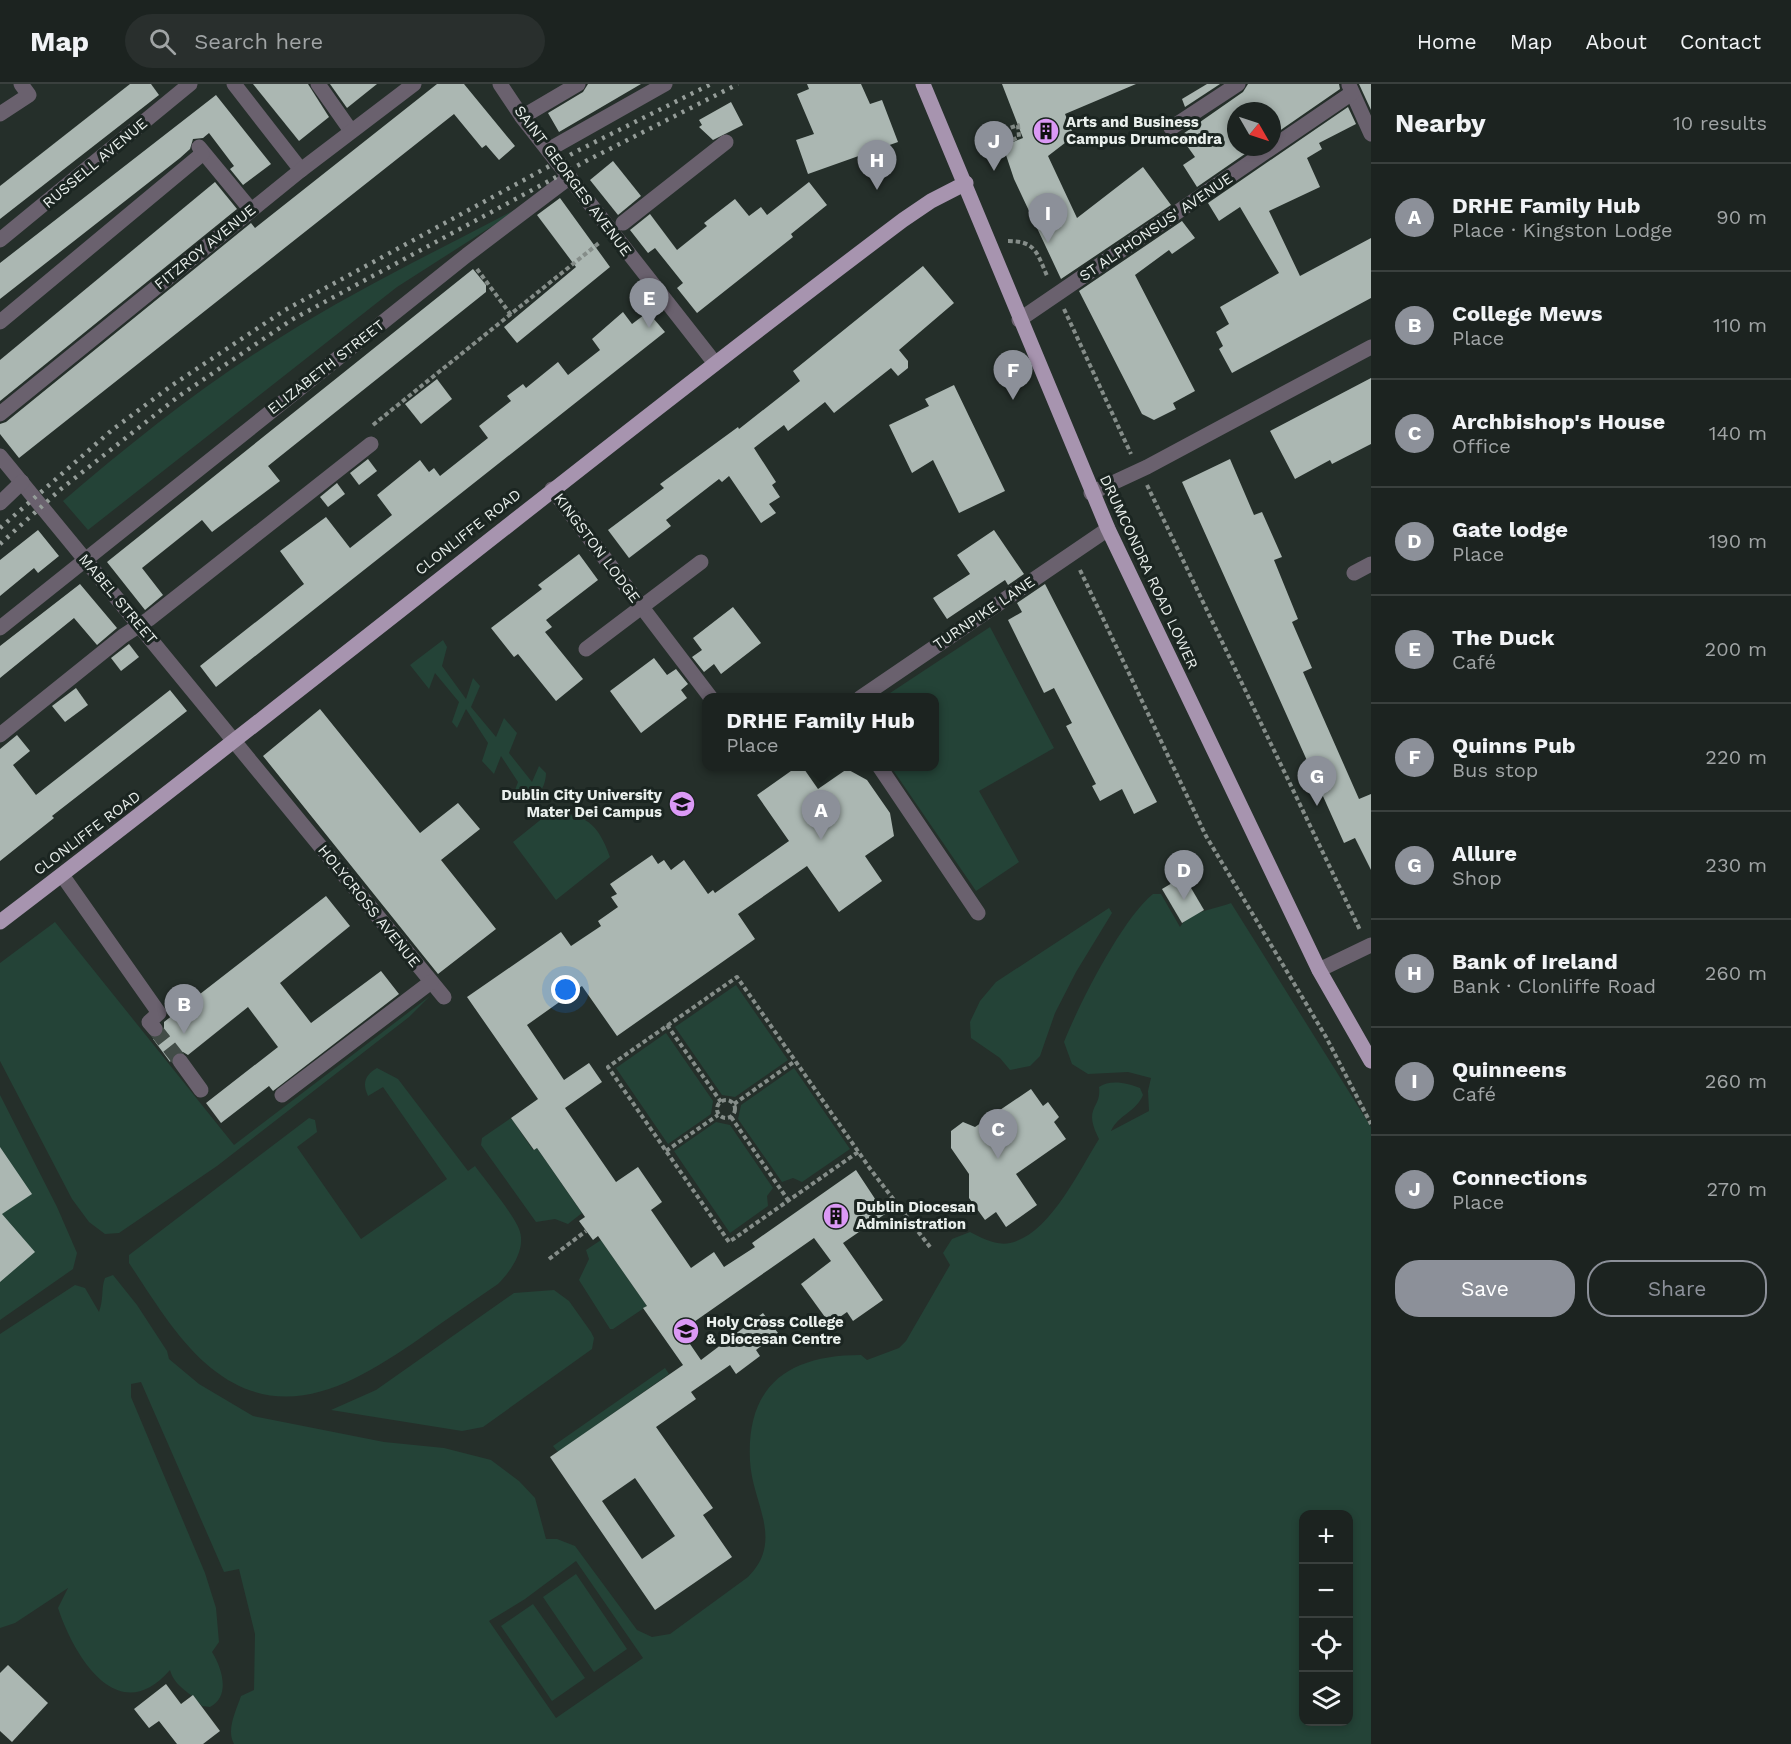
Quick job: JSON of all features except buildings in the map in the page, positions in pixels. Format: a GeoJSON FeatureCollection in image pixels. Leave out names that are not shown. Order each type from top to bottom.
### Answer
{"type":"FeatureCollection","features":[{"type":"Feature","properties":{"kind":"main road","name":"DRUMCONDRA ROAD LOWER"},"geometry":{"type":"LineString","coordinates":[[923,84],[966,183],[1019,320],[1091,493],[1319,970],[1371,1061]]}},
{"type":"Feature","properties":{"kind":"main road","name":"CLONLIFFE ROAD"},"geometry":{"type":"LineString","coordinates":[[0,922],[236,742],[714,362],[903,220],[931,201],[966,183]]}},
{"type":"Feature","properties":{"kind":"street"},"geometry":{"type":"LineString","coordinates":[[0,114],[29,95],[21,84]]}},
{"type":"Feature","properties":{"kind":"street","name":"RUSSELL AVENUE"},"geometry":{"type":"LineString","coordinates":[[0,240],[190,84]]}},
{"type":"Feature","properties":{"kind":"street"},"geometry":{"type":"LineString","coordinates":[[234,84],[301,170]]}},
{"type":"Feature","properties":{"kind":"street"},"geometry":{"type":"LineString","coordinates":[[318,84],[351,131]]}},
{"type":"Feature","properties":{"kind":"street","name":"FITZROY AVENUE"},"geometry":{"type":"LineString","coordinates":[[0,414],[301,170],[414,84]]}},
{"type":"Feature","properties":{"kind":"street","name":"SAINT GEORGES AVENUE"},"geometry":{"type":"LineString","coordinates":[[500,84],[522,117],[714,362]]}},
{"type":"Feature","properties":{"kind":"street"},"geometry":{"type":"LineString","coordinates":[[522,117],[578,84]]}},
{"type":"Feature","properties":{"kind":"street"},"geometry":{"type":"LineString","coordinates":[[548,150],[665,84]]}},
{"type":"Feature","properties":{"kind":"street"},"geometry":{"type":"LineString","coordinates":[[1171,128],[1238,84]]}},
{"type":"Feature","properties":{"kind":"street"},"geometry":{"type":"LineString","coordinates":[[1350,88],[1371,134]]}},
{"type":"Feature","properties":{"kind":"street","name":"ST ALPHONSUS' AVENUE"},"geometry":{"type":"LineString","coordinates":[[1019,320],[1350,88]]}},
{"type":"Feature","properties":{"kind":"street"},"geometry":{"type":"LineString","coordinates":[[623,223],[726,142]]}},
{"type":"Feature","properties":{"kind":"street"},"geometry":{"type":"LineString","coordinates":[[0,322],[200,151],[238,190],[251,210]]}},
{"type":"Feature","properties":{"kind":"street","name":"ELIZABETH STREET"},"geometry":{"type":"LineString","coordinates":[[0,628],[467,255],[570,177]]}},
{"type":"Feature","properties":{"kind":"street"},"geometry":{"type":"LineString","coordinates":[[1091,493],[1140,471],[1371,347]]}},
{"type":"Feature","properties":{"kind":"street"},"geometry":{"type":"LineString","coordinates":[[0,735],[123,636],[140,626],[371,444]]}},
{"type":"Feature","properties":{"kind":"street","name":"MABEL STREET"},"geometry":{"type":"LineString","coordinates":[[0,456],[236,742]]}},
{"type":"Feature","properties":{"kind":"street"},"geometry":{"type":"LineString","coordinates":[[0,502],[22,482]]}},
{"type":"Feature","properties":{"kind":"street","name":"KINGSTON LODGE"},"geometry":{"type":"LineString","coordinates":[[552,489],[707,693]]}},
{"type":"Feature","properties":{"kind":"street","name":"TURNPIKE LANE"},"geometry":{"type":"LineString","coordinates":[[867,693],[1108,529]]}},
{"type":"Feature","properties":{"kind":"street","name":"KINGSTON LODGE"},"geometry":{"type":"LineString","coordinates":[[586,649],[701,562]]}},
{"type":"Feature","properties":{"kind":"street"},"geometry":{"type":"LineString","coordinates":[[1354,573],[1371,564]]}},
{"type":"Feature","properties":{"kind":"street","name":"HOLYCROSS AVENUE"},"geometry":{"type":"LineString","coordinates":[[236,742],[430,982],[282,1095]]}},
{"type":"Feature","properties":{"kind":"street"},"geometry":{"type":"LineString","coordinates":[[882,771],[978,913]]}},
{"type":"Feature","properties":{"kind":"street"},"geometry":{"type":"LineString","coordinates":[[62,875],[159,1013],[149,1022],[155,1029]]}},
{"type":"Feature","properties":{"kind":"street"},"geometry":{"type":"LineString","coordinates":[[1319,970],[1369,946]]}},
{"type":"Feature","properties":{"kind":"street"},"geometry":{"type":"LineString","coordinates":[[430,982],[444,997]]}},
{"type":"Feature","properties":{"kind":"street"},"geometry":{"type":"LineString","coordinates":[[180,1062],[201,1090]]}},
{"type":"Feature","properties":{"kind":"path"},"geometry":{"type":"LineString","coordinates":[[983,139],[1003,131],[1018,125],[1018,138],[1012,140],[1003,131]]}},
{"type":"Feature","properties":{"kind":"path"},"geometry":{"type":"LineString","coordinates":[[989,242],[1023,241],[1033,246],[1369,946]]}},
{"type":"Feature","properties":{"kind":"path"},"geometry":{"type":"LineString","coordinates":[[373,425],[600,242]]}},
{"type":"Feature","properties":{"kind":"path"},"geometry":{"type":"LineString","coordinates":[[473,263],[511,315]]}},
{"type":"Feature","properties":{"kind":"path"},"geometry":{"type":"LineString","coordinates":[[1072,553],[1206,836],[1326,1037],[1371,1124]]}},
{"type":"Feature","properties":{"kind":"path"},"geometry":{"type":"LineString","coordinates":[[858,1152],[729,1242],[608,1067],[737,977],[858,1152],[930,1247]]}},
{"type":"Feature","properties":{"kind":"path"},"geometry":{"type":"LineString","coordinates":[[667,1025],[721,1102]]}},
{"type":"Feature","properties":{"kind":"path"},"geometry":{"type":"LineString","coordinates":[[734,1104],[795,1061]]}},
{"type":"Feature","properties":{"kind":"path"},"geometry":{"type":"LineString","coordinates":[[728,1100],[734,1104],[735,1111],[731,1117],[724,1119],[718,1115],[717,1108],[721,1102],[728,1100]]}},
{"type":"Feature","properties":{"kind":"path"},"geometry":{"type":"LineString","coordinates":[[666,1151],[718,1115]]}},
{"type":"Feature","properties":{"kind":"path"},"geometry":{"type":"LineString","coordinates":[[731,1117],[789,1200]]}},
{"type":"Feature","properties":{"kind":"path"},"geometry":{"type":"LineString","coordinates":[[549,1259],[586,1231]]}},
{"type":"Feature","properties":{"kind":"green space"},"geometry":{"type":"Polygon","coordinates":[[[533,200],[397,287],[88,530],[63,501],[169,415],[252,355],[343,300],[533,200]]]}},
{"type":"Feature","properties":{"kind":"green space"},"geometry":{"type":"Polygon","coordinates":[[[990,627],[1054,748],[979,791],[1019,862],[976,891],[894,771],[939,771],[939,693],[890,693],[990,627]]]}},
{"type":"Feature","properties":{"kind":"green space"},"geometry":{"type":"Polygon","coordinates":[[[443,640],[447,647],[442,666],[466,699],[473,678],[480,686],[471,707],[496,737],[504,718],[517,733],[509,753],[532,782],[539,766],[546,773],[540,792],[531,800],[525,802],[512,798],[518,782],[501,756],[494,774],[482,761],[488,743],[466,709],[457,728],[452,722],[459,702],[435,673],[429,689],[410,665],[443,640]]]}},
{"type":"Feature","properties":{"kind":"green space"},"geometry":{"type":"Polygon","coordinates":[[[549,813],[572,815],[588,822],[595,828],[610,857],[556,900],[513,842],[549,813]]]}},
{"type":"Feature","properties":{"kind":"green space"},"geometry":{"type":"Polygon","coordinates":[[[1153,894],[1161,894],[1180,927],[1196,914],[1231,903],[1371,1127],[1371,1744],[234,1744],[231,1727],[234,1714],[241,1696],[254,1690],[255,1634],[239,1569],[224,1572],[141,1382],[131,1384],[131,1397],[205,1573],[216,1608],[219,1642],[212,1652],[223,1681],[221,1696],[210,1707],[202,1706],[179,1686],[170,1670],[151,1687],[133,1692],[116,1689],[100,1679],[87,1665],[75,1646],[58,1608],[68,1588],[15,1623],[0,1628],[0,1334],[75,1285],[85,1288],[99,1312],[105,1278],[113,1275],[137,1305],[167,1351],[169,1359],[199,1384],[253,1416],[384,1442],[444,1448],[491,1460],[519,1481],[535,1498],[546,1539],[557,1539],[575,1546],[637,1630],[652,1637],[670,1634],[748,1577],[759,1563],[764,1549],[765,1535],[764,1521],[752,1477],[751,1434],[756,1412],[765,1394],[777,1379],[794,1368],[813,1361],[836,1356],[861,1355],[867,1360],[899,1348],[906,1341],[950,1265],[943,1253],[952,1239],[970,1232],[984,1239],[1005,1244],[1024,1238],[1038,1228],[1062,1200],[1099,1139],[1094,1128],[1092,1114],[1098,1100],[1099,1087],[1114,1082],[1125,1083],[1140,1088],[1143,1095],[1136,1106],[1118,1121],[1111,1131],[1149,1111],[1148,1091],[1151,1078],[1128,1072],[1088,1074],[1072,1064],[1064,1042],[1080,1006],[1128,922],[1153,894]],[[576,1561],[525,1599],[489,1621],[556,1718],[643,1658],[576,1561]]]}},
{"type":"Feature","properties":{"kind":"green space"},"geometry":{"type":"Polygon","coordinates":[[[1109,908],[1112,913],[1076,972],[1055,1013],[1040,1056],[1030,1066],[1010,1070],[1000,1058],[971,1038],[970,1022],[980,1001],[996,982],[1109,908]]]}},
{"type":"Feature","properties":{"kind":"green space"},"geometry":{"type":"Polygon","coordinates":[[[55,922],[234,1145],[430,996],[409,1017],[217,1166],[119,1233],[105,1234],[89,1222],[72,1199],[0,1061],[0,963],[55,922]]]}},
{"type":"Feature","properties":{"kind":"green space"},"geometry":{"type":"Polygon","coordinates":[[[736,985],[788,1060],[735,1097],[722,1095],[675,1027],[736,985]]]}},
{"type":"Feature","properties":{"kind":"green space"},"geometry":{"type":"Polygon","coordinates":[[[666,1033],[713,1101],[711,1114],[668,1144],[616,1068],[666,1033]]]}},
{"type":"Feature","properties":{"kind":"green space"},"geometry":{"type":"Polygon","coordinates":[[[377,1068],[398,1079],[468,1171],[475,1166],[499,1198],[511,1215],[521,1236],[516,1259],[498,1284],[395,1355],[344,1383],[318,1392],[292,1396],[265,1395],[238,1385],[211,1368],[188,1345],[167,1319],[129,1263],[129,1255],[309,1118],[315,1120],[317,1132],[297,1147],[361,1239],[447,1179],[383,1087],[368,1096],[365,1087],[366,1080],[377,1068]]]}},
{"type":"Feature","properties":{"kind":"green space"},"geometry":{"type":"Polygon","coordinates":[[[794,1068],[850,1149],[802,1182],[793,1178],[782,1182],[738,1119],[741,1105],[794,1068]]]}},
{"type":"Feature","properties":{"kind":"green space"},"geometry":{"type":"Polygon","coordinates":[[[0,1095],[57,1207],[77,1253],[73,1269],[0,1320],[0,1095]]]}},
{"type":"Feature","properties":{"kind":"green space"},"geometry":{"type":"Polygon","coordinates":[[[511,1118],[533,1150],[537,1148],[582,1213],[568,1224],[555,1219],[536,1222],[481,1145],[482,1138],[511,1118]]]}},
{"type":"Feature","properties":{"kind":"green space"},"geometry":{"type":"Polygon","coordinates":[[[716,1122],[730,1125],[773,1188],[767,1196],[768,1206],[730,1233],[674,1151],[716,1122]]]}},
{"type":"Feature","properties":{"kind":"green space"},"geometry":{"type":"Polygon","coordinates":[[[601,1240],[647,1306],[613,1329],[610,1329],[579,1280],[589,1259],[586,1250],[601,1240]]]}},
{"type":"Feature","properties":{"kind":"green space"},"geometry":{"type":"Polygon","coordinates":[[[554,1290],[569,1301],[591,1332],[594,1338],[592,1349],[483,1427],[462,1431],[331,1410],[376,1390],[514,1293],[554,1290]]]}},
{"type":"Feature","properties":{"kind":"green space"},"geometry":{"type":"Polygon","coordinates":[[[665,1368],[669,1374],[558,1452],[553,1446],[665,1368]]]}},
{"type":"Feature","properties":{"kind":"green space"},"geometry":{"type":"Polygon","coordinates":[[[576,1574],[627,1649],[594,1672],[543,1597],[576,1574]]]}},
{"type":"Feature","properties":{"kind":"green space"},"geometry":{"type":"Polygon","coordinates":[[[533,1604],[585,1678],[552,1701],[501,1626],[533,1604]]]}},
{"type":"Feature","properties":{"kind":"tunnel"},"geometry":{"type":"LineString","coordinates":[[155,1029],[180,1061]]}},
{"type":"Feature","properties":{"kind":"railway"},"geometry":{"type":"LineString","coordinates":[[0,528],[112,430],[171,386],[285,310],[579,150],[711,84]]}},
{"type":"Feature","properties":{"kind":"railway"},"geometry":{"type":"LineString","coordinates":[[0,544],[61,489],[179,396],[293,319],[586,161],[738,84]]}},
{"type":"Feature","properties":{"kind":"place","name":"Arts and Business Campus Drumcondra"},"geometry":{"type":"Point","coordinates":[1046,131]}},
{"type":"Feature","properties":{"kind":"place","name":"Connections"},"geometry":{"type":"Point","coordinates":[994,171]}},
{"type":"Feature","properties":{"kind":"place","name":"Bank of Ireland"},"geometry":{"type":"Point","coordinates":[877,190]}},
{"type":"Feature","properties":{"kind":"place","name":"Quinneens"},"geometry":{"type":"Point","coordinates":[1048,243]}},
{"type":"Feature","properties":{"kind":"place","name":"The Duck"},"geometry":{"type":"Point","coordinates":[649,328]}},
{"type":"Feature","properties":{"kind":"place","name":"Quinns Pub"},"geometry":{"type":"Point","coordinates":[1013,400]}},
{"type":"Feature","properties":{"kind":"place","name":"Dublin City University Mater Dei Campus"},"geometry":{"type":"Point","coordinates":[682,804]}},
{"type":"Feature","properties":{"kind":"place","name":"Allure"},"geometry":{"type":"Point","coordinates":[1317,806]}},
{"type":"Feature","properties":{"kind":"place","name":"DRHE Family Hub"},"geometry":{"type":"Point","coordinates":[821,840]}},
{"type":"Feature","properties":{"kind":"place","name":"Gate lodge"},"geometry":{"type":"Point","coordinates":[1184,900]}},
{"type":"Feature","properties":{"kind":"place","name":"College Mews"},"geometry":{"type":"Point","coordinates":[184,1034]}},
{"type":"Feature","properties":{"kind":"place","name":"Archbishop's House"},"geometry":{"type":"Point","coordinates":[998,1159]}},
{"type":"Feature","properties":{"kind":"place","name":"Dublin Diocesan Administration"},"geometry":{"type":"Point","coordinates":[836,1216]}},
{"type":"Feature","properties":{"kind":"place","name":"Holy Cross College & Diocesan Centre"},"geometry":{"type":"Point","coordinates":[686,1331]}}]}
